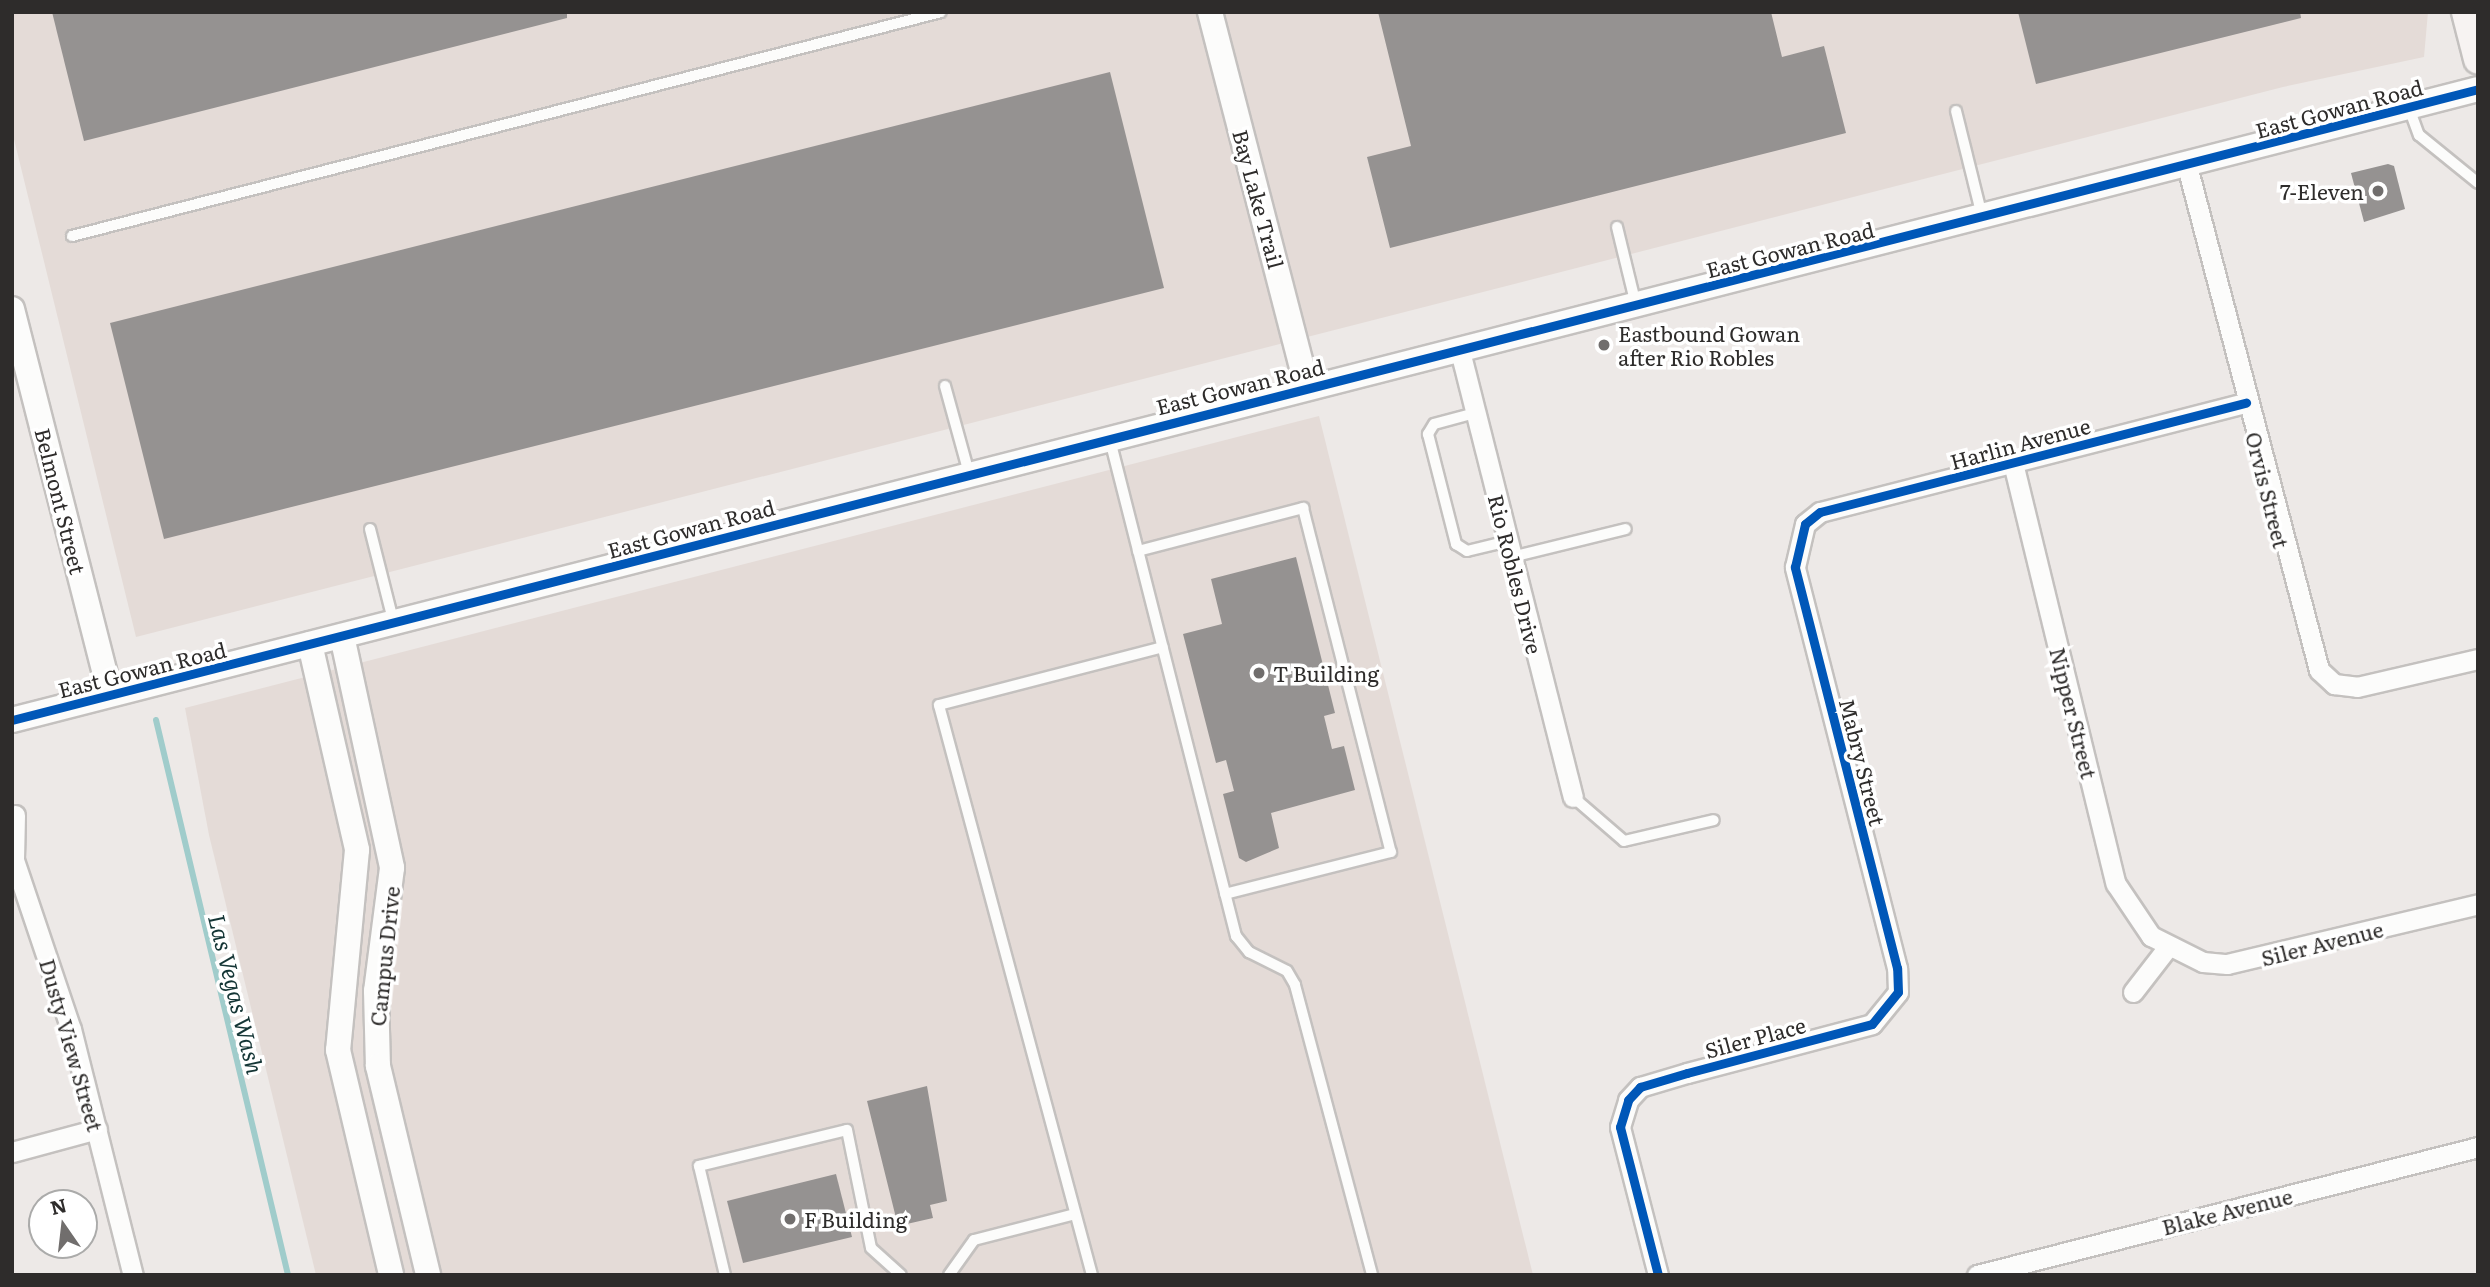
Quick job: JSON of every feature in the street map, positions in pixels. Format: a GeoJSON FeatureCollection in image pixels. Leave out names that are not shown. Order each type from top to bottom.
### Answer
{"type":"FeatureCollection","features":[{"type":"Feature","properties":{"kind":"main road"},"geometry":{"type":"LineString","coordinates":[[2466,12],[2478,59]]}},
{"type":"Feature","properties":{"kind":"street","name":"Bay Lake Trail"},"geometry":{"type":"LineString","coordinates":[[1210,12],[1307,386]]}},
{"type":"Feature","properties":{"kind":"street","name":"East Gowan Road"},"geometry":{"type":"LineString","coordinates":[[12,720],[1307,386],[1460,351],[2478,89]]}},
{"type":"Feature","properties":{"kind":"street","name":"Orvis Street"},"geometry":{"type":"LineString","coordinates":[[2187,166],[2310,653],[2334,684],[2357,687],[2478,659]]}},
{"type":"Feature","properties":{"kind":"street","name":"Belmont Street"},"geometry":{"type":"LineString","coordinates":[[12,309],[110,694]]}},
{"type":"Feature","properties":{"kind":"street","name":"Rio Robles Drive"},"geometry":{"type":"LineString","coordinates":[[1460,351],[1573,797]]}},
{"type":"Feature","properties":{"kind":"street","name":"Harlin Avenue"},"geometry":{"type":"LineString","coordinates":[[1805,524],[1820,512],[2246,402]]}},
{"type":"Feature","properties":{"kind":"street","name":"Nipper Street"},"geometry":{"type":"LineString","coordinates":[[2013,463],[2116,884],[2151,936],[2167,948]]}},
{"type":"Feature","properties":{"kind":"street","name":"Mabry Street"},"geometry":{"type":"LineString","coordinates":[[1805,524],[1796,567],[1898,968],[1890,1008]]}},
{"type":"Feature","properties":{"kind":"street","name":"Campus Drive"},"geometry":{"type":"LineString","coordinates":[[342,636],[392,868],[376,991],[378,1066],[428,1275]]}},
{"type":"Feature","properties":{"kind":"street","name":"Campus Drive"},"geometry":{"type":"LineString","coordinates":[[310,644],[357,849],[339,996],[340,1060],[391,1275]]}},
{"type":"Feature","properties":{"kind":"street","name":"Dusty View Street"},"geometry":{"type":"LineString","coordinates":[[15,815],[14,860],[72,1029],[133,1275]]}},
{"type":"Feature","properties":{"kind":"street","name":"Siler Avenue"},"geometry":{"type":"LineString","coordinates":[[2167,948],[2203,962],[2271,958],[2478,904]]}},
{"type":"Feature","properties":{"kind":"street"},"geometry":{"type":"LineString","coordinates":[[2133,992],[2167,948]]}},
{"type":"Feature","properties":{"kind":"street","name":"Siler Place"},"geometry":{"type":"LineString","coordinates":[[1658,1275],[1620,1127],[1628,1100],[1640,1087],[1872,1024],[1890,1008]]}},
{"type":"Feature","properties":{"kind":"street"},"geometry":{"type":"LineString","coordinates":[[12,1152],[97,1129]]}},
{"type":"Feature","properties":{"kind":"street","name":"Blake Avenue"},"geometry":{"type":"LineString","coordinates":[[1977,1275],[2478,1147]]}},
{"type":"Feature","properties":{"kind":"lane"},"geometry":{"type":"LineString","coordinates":[[72,236],[941,12]]}},
{"type":"Feature","properties":{"kind":"lane"},"geometry":{"type":"LineString","coordinates":[[2409,107],[2419,135],[2478,183]]}},
{"type":"Feature","properties":{"kind":"lane"},"geometry":{"type":"LineString","coordinates":[[1956,111],[1983,218]]}},
{"type":"Feature","properties":{"kind":"lane"},"geometry":{"type":"LineString","coordinates":[[1616,227],[1636,306]]}},
{"type":"Feature","properties":{"kind":"lane"},"geometry":{"type":"LineString","coordinates":[[946,386],[969,474]]}},
{"type":"Feature","properties":{"kind":"lane"},"geometry":{"type":"LineString","coordinates":[[1475,413],[1434,424],[1428,434],[1456,544],[1467,551],[1510,549],[1626,529]]}},
{"type":"Feature","properties":{"kind":"lane"},"geometry":{"type":"LineString","coordinates":[[1110,438],[1225,894],[1243,947],[1281,966],[1295,985],[1372,1275]]}},
{"type":"Feature","properties":{"kind":"lane"},"geometry":{"type":"LineString","coordinates":[[1138,551],[1303,509],[1391,852],[1225,894]]}},
{"type":"Feature","properties":{"kind":"lane"},"geometry":{"type":"LineString","coordinates":[[370,529],[394,623]]}},
{"type":"Feature","properties":{"kind":"lane"},"geometry":{"type":"LineString","coordinates":[[1092,1275],[939,705],[1163,648]]}},
{"type":"Feature","properties":{"kind":"lane"},"geometry":{"type":"LineString","coordinates":[[1573,797],[1624,841],[1714,820]]}},
{"type":"Feature","properties":{"kind":"lane"},"geometry":{"type":"LineString","coordinates":[[725,1275],[699,1166],[846,1130],[871,1248],[901,1275]]}},
{"type":"Feature","properties":{"kind":"lane"},"geometry":{"type":"LineString","coordinates":[[949,1275],[974,1240],[1076,1214]]}},
{"type":"Feature","properties":{"kind":"shaded area"},"geometry":{"type":"Polygon","coordinates":[[[12,12],[2428,12],[2424,57],[2283,87],[136,637],[12,131],[12,12]]]}},
{"type":"Feature","properties":{"kind":"shaded area"},"geometry":{"type":"Polygon","coordinates":[[[1319,416],[1533,1275],[316,1275],[209,835],[185,708],[1319,416]]]}},
{"type":"Feature","properties":{"kind":"building"},"geometry":{"type":"Polygon","coordinates":[[[52,12],[567,12],[567,18],[84,141],[52,12]]]}},
{"type":"Feature","properties":{"kind":"building"},"geometry":{"type":"Polygon","coordinates":[[[1378,12],[1771,12],[1782,57],[1824,46],[1846,133],[1390,248],[1367,157],[1411,146],[1378,12]]]}},
{"type":"Feature","properties":{"kind":"building"},"geometry":{"type":"Polygon","coordinates":[[[2018,12],[2300,12],[2301,18],[2036,84],[2018,12]]]}},
{"type":"Feature","properties":{"kind":"building"},"geometry":{"type":"Polygon","coordinates":[[[1110,72],[1164,288],[164,539],[110,323],[1110,72]]]}},
{"type":"Feature","properties":{"kind":"building","name":"7-Eleven"},"geometry":{"type":"Polygon","coordinates":[[[2388,164],[2394,166],[2405,209],[2364,222],[2351,173],[2388,164]]]}},
{"type":"Feature","properties":{"kind":"building","name":"T Building"},"geometry":{"type":"Polygon","coordinates":[[[1296,557],[1335,713],[1324,716],[1332,749],[1344,746],[1355,790],[1271,813],[1279,848],[1246,862],[1239,858],[1223,794],[1234,791],[1226,760],[1216,763],[1183,634],[1222,624],[1211,579],[1296,557]]]}},
{"type":"Feature","properties":{"kind":"building"},"geometry":{"type":"Polygon","coordinates":[[[927,1086],[947,1201],[930,1205],[933,1218],[898,1226],[867,1101],[927,1086]]]}},
{"type":"Feature","properties":{"kind":"building","name":"F Building"},"geometry":{"type":"Polygon","coordinates":[[[836,1174],[852,1237],[743,1263],[727,1201],[836,1174]]]}},
{"type":"Feature","properties":{"kind":"waterway","name":"Las Vegas Wash"},"geometry":{"type":"LineString","coordinates":[[156,720],[288,1275]]}},
{"type":"Feature","properties":{"kind":"cycle path"},"geometry":{"type":"LineString","coordinates":[[12,720],[2478,89]]}},
{"type":"Feature","properties":{"kind":"cycle path"},"geometry":{"type":"LineString","coordinates":[[1658,1275],[1620,1127],[1628,1100],[1640,1087],[1872,1024],[1898,992],[1897,968],[1795,567],[1805,524],[1820,512],[2246,403]]}},
{"type":"Feature","properties":{"kind":"place","name":"7-Eleven"},"geometry":{"type":"Point","coordinates":[2378,191]}},
{"type":"Feature","properties":{"kind":"place","name":"Eastbound Gowan after Rio Robles"},"geometry":{"type":"Point","coordinates":[1604,345]}},
{"type":"Feature","properties":{"kind":"place","name":"T Building"},"geometry":{"type":"Point","coordinates":[1259,673]}},
{"type":"Feature","properties":{"kind":"place","name":"F Building"},"geometry":{"type":"Point","coordinates":[790,1219]}}]}
